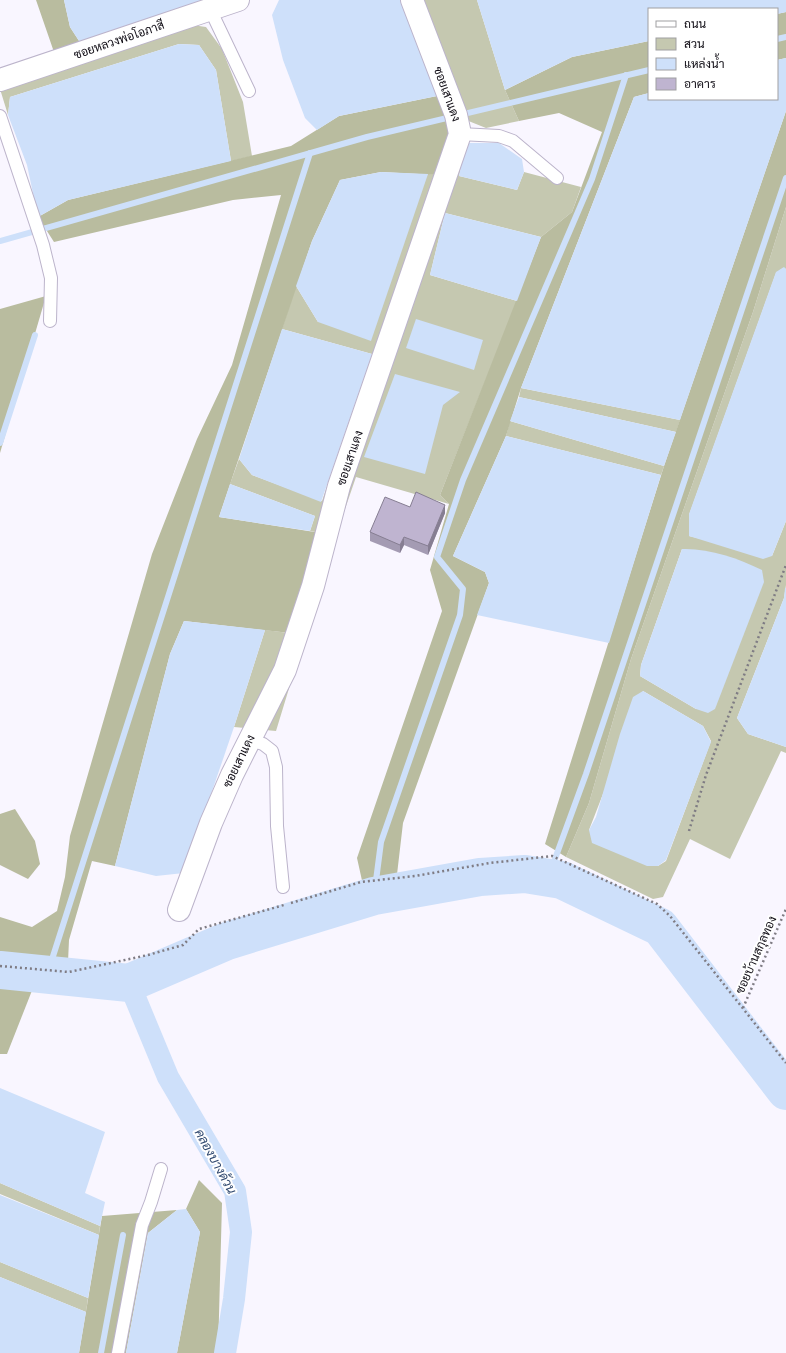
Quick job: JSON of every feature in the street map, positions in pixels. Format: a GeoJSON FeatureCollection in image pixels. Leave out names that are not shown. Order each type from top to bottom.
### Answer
{"type":"FeatureCollection","features":[{"type":"Feature","properties":{"kind":"street","name":"ซอยหลวงพ่อโอภาสี"},"geometry":{"type":"LineString","coordinates":[[0,80],[238,0]]}},
{"type":"Feature","properties":{"kind":"street","name":"ซอยเสาแดง"},"geometry":{"type":"LineString","coordinates":[[179,910],[211,823],[232,775],[285,670],[313,586],[339,486],[460,134],[456,115],[412,0]]}},
{"type":"Feature","properties":{"kind":"lane"},"geometry":{"type":"LineString","coordinates":[[210,9],[249,91]]}},
{"type":"Feature","properties":{"kind":"lane"},"geometry":{"type":"LineString","coordinates":[[0,116],[41,238],[51,278],[50,321]]}},
{"type":"Feature","properties":{"kind":"lane"},"geometry":{"type":"LineString","coordinates":[[460,134],[499,136],[513,141],[524,148],[557,178]]}},
{"type":"Feature","properties":{"kind":"lane"},"geometry":{"type":"LineString","coordinates":[[250,740],[263,744],[272,751],[276,767],[277,826],[283,887]]}},
{"type":"Feature","properties":{"kind":"lane"},"geometry":{"type":"LineString","coordinates":[[118,1353],[142,1225],[151,1202],[161,1168]]}},
{"type":"Feature","properties":{"kind":"path"},"geometry":{"type":"LineString","coordinates":[[689,831],[706,775],[786,565]]}},
{"type":"Feature","properties":{"kind":"path"},"geometry":{"type":"LineString","coordinates":[[0,966],[69,972],[148,955],[183,944],[199,929],[361,882],[415,876],[490,863],[552,856],[657,904],[670,916],[786,1063]]}},
{"type":"Feature","properties":{"kind":"path","name":"ซอยบ้านสกุลทอง"},"geometry":{"type":"LineString","coordinates":[[743,1008],[786,909]]}},
{"type":"Feature","properties":{"kind":"green space"},"geometry":{"type":"Polygon","coordinates":[[[36,0],[64,0],[70,27],[81,44],[55,55],[36,0]]]}},
{"type":"Feature","properties":{"kind":"green space"},"geometry":{"type":"Polygon","coordinates":[[[420,0],[477,0],[505,90],[519,121],[486,128],[466,120],[420,0]]]}},
{"type":"Feature","properties":{"kind":"green space"},"geometry":{"type":"Polygon","coordinates":[[[786,12],[786,58],[778,60],[778,14],[786,12]]]}},
{"type":"Feature","properties":{"kind":"green space"},"geometry":{"type":"Polygon","coordinates":[[[192,25],[206,27],[222,49],[243,102],[252,156],[231,161],[216,70],[199,45],[179,44],[10,97],[8,115],[0,89],[192,25]]]}},
{"type":"Feature","properties":{"kind":"green space"},"geometry":{"type":"Polygon","coordinates":[[[648,41],[648,93],[634,97],[521,388],[506,436],[453,556],[485,572],[489,583],[403,823],[396,883],[363,885],[357,858],[442,611],[430,570],[449,504],[440,495],[541,237],[572,212],[602,132],[559,113],[519,121],[505,90],[572,57],[648,41]]]}},
{"type":"Feature","properties":{"kind":"green space"},"geometry":{"type":"Polygon","coordinates":[[[437,96],[447,108],[451,139],[438,175],[381,172],[340,180],[312,241],[219,517],[321,533],[290,633],[184,621],[170,654],[115,866],[92,861],[69,940],[68,962],[16,958],[0,955],[0,917],[32,927],[57,911],[65,877],[70,836],[152,554],[197,439],[232,365],[281,195],[233,200],[54,242],[38,217],[68,200],[291,146],[339,116],[437,96]]]}},
{"type":"Feature","properties":{"kind":"green space"},"geometry":{"type":"Polygon","coordinates":[[[786,111],[786,207],[753,312],[631,659],[589,803],[566,857],[545,844],[664,466],[786,111]]]}},
{"type":"Feature","properties":{"kind":"green space"},"geometry":{"type":"Polygon","coordinates":[[[466,143],[459,176],[517,190],[524,172],[581,187],[572,212],[541,237],[445,213],[430,275],[517,301],[440,495],[449,504],[356,477],[334,541],[276,731],[234,727],[265,630],[289,633],[321,533],[310,531],[315,516],[230,484],[239,459],[252,475],[322,501],[372,354],[282,329],[296,286],[318,322],[428,174],[438,175],[466,143]]]}},
{"type":"Feature","properties":{"kind":"green space"},"geometry":{"type":"Polygon","coordinates":[[[786,207],[786,269],[783,268],[776,273],[689,515],[689,536],[772,556],[786,521],[786,585],[784,598],[737,718],[748,734],[786,747],[786,753],[781,751],[730,859],[690,839],[663,897],[653,899],[566,857],[589,803],[631,659],[753,312],[786,207]],[[682,549],[641,665],[640,676],[696,709],[682,549]],[[643,691],[589,830],[658,866],[666,861],[711,741],[703,726],[643,691]]]}},
{"type":"Feature","properties":{"kind":"green space"},"geometry":{"type":"Polygon","coordinates":[[[46,296],[0,453],[0,309],[46,296]]]}},
{"type":"Feature","properties":{"kind":"green space"},"geometry":{"type":"Polygon","coordinates":[[[521,388],[680,420],[676,432],[519,397],[521,388]]]}},
{"type":"Feature","properties":{"kind":"green space"},"geometry":{"type":"Polygon","coordinates":[[[510,421],[664,466],[661,475],[506,436],[510,421]]]}},
{"type":"Feature","properties":{"kind":"green space"},"geometry":{"type":"Polygon","coordinates":[[[15,809],[35,841],[40,864],[28,879],[0,865],[0,814],[15,809]]]}},
{"type":"Feature","properties":{"kind":"green space"},"geometry":{"type":"Polygon","coordinates":[[[0,981],[33,988],[7,1054],[0,1054],[0,981]]]}},
{"type":"Feature","properties":{"kind":"green space"},"geometry":{"type":"Polygon","coordinates":[[[199,1180],[222,1203],[218,1353],[177,1353],[200,1232],[186,1209],[199,1180]]]}},
{"type":"Feature","properties":{"kind":"green space"},"geometry":{"type":"Polygon","coordinates":[[[0,1183],[100,1226],[99,1235],[0,1194],[0,1183]]]}},
{"type":"Feature","properties":{"kind":"green space"},"geometry":{"type":"Polygon","coordinates":[[[177,1210],[148,1233],[126,1353],[79,1353],[102,1216],[177,1210]]]}},
{"type":"Feature","properties":{"kind":"green space"},"geometry":{"type":"Polygon","coordinates":[[[0,1262],[88,1298],[86,1312],[0,1277],[0,1262]]]}},
{"type":"Feature","properties":{"kind":"water"},"geometry":{"type":"Polygon","coordinates":[[[64,0],[201,0],[203,5],[81,44],[70,27],[64,0]]]}},
{"type":"Feature","properties":{"kind":"water"},"geometry":{"type":"Polygon","coordinates":[[[279,0],[405,0],[437,96],[339,116],[317,130],[305,118],[283,60],[272,15],[279,0]]]}},
{"type":"Feature","properties":{"kind":"water"},"geometry":{"type":"Polygon","coordinates":[[[477,0],[786,0],[786,12],[778,14],[778,8],[648,8],[648,41],[572,57],[505,90],[477,0]]]}},
{"type":"Feature","properties":{"kind":"water"},"geometry":{"type":"Polygon","coordinates":[[[179,44],[199,45],[216,70],[231,161],[68,200],[38,217],[27,165],[8,115],[10,97],[179,44]]]}},
{"type":"Feature","properties":{"kind":"water"},"geometry":{"type":"Polygon","coordinates":[[[786,58],[786,111],[680,420],[521,388],[634,97],[648,93],[648,100],[778,100],[778,60],[786,58]]]}},
{"type":"Feature","properties":{"kind":"water"},"geometry":{"type":"Polygon","coordinates":[[[466,143],[499,143],[522,159],[524,172],[517,190],[459,176],[466,143]]]}},
{"type":"Feature","properties":{"kind":"water"},"geometry":{"type":"Polygon","coordinates":[[[381,172],[428,174],[371,341],[318,322],[296,286],[312,241],[340,180],[381,172]]]}},
{"type":"Feature","properties":{"kind":"water"},"geometry":{"type":"Polygon","coordinates":[[[445,213],[541,237],[517,301],[430,275],[445,213]]]}},
{"type":"Feature","properties":{"kind":"water"},"geometry":{"type":"Polygon","coordinates":[[[784,267],[786,269],[786,521],[772,556],[763,559],[689,536],[689,514],[776,272],[784,267]]]}},
{"type":"Feature","properties":{"kind":"water"},"geometry":{"type":"Polygon","coordinates":[[[416,319],[483,340],[474,370],[406,348],[416,319]]]}},
{"type":"Feature","properties":{"kind":"water"},"geometry":{"type":"Polygon","coordinates":[[[282,329],[372,354],[321,502],[252,475],[239,459],[282,329]]]}},
{"type":"Feature","properties":{"kind":"water"},"geometry":{"type":"Polygon","coordinates":[[[395,374],[460,392],[443,405],[425,474],[364,457],[395,374]]]}},
{"type":"Feature","properties":{"kind":"water"},"geometry":{"type":"Polygon","coordinates":[[[519,397],[676,432],[664,466],[510,421],[519,397]]]}},
{"type":"Feature","properties":{"kind":"water"},"geometry":{"type":"Polygon","coordinates":[[[506,436],[661,475],[609,643],[477,615],[489,583],[485,572],[453,556],[506,436]]]}},
{"type":"Feature","properties":{"kind":"water"},"geometry":{"type":"Polygon","coordinates":[[[230,484],[315,516],[310,531],[219,517],[230,484]]]}},
{"type":"Feature","properties":{"kind":"water"},"geometry":{"type":"Polygon","coordinates":[[[682,549],[712,552],[743,562],[762,570],[764,582],[715,709],[708,713],[696,709],[640,676],[641,665],[682,549]]]}},
{"type":"Feature","properties":{"kind":"water"},"geometry":{"type":"Polygon","coordinates":[[[785,588],[786,747],[748,734],[737,718],[784,598],[785,588]]]}},
{"type":"Feature","properties":{"kind":"water"},"geometry":{"type":"Polygon","coordinates":[[[184,621],[265,630],[234,727],[184,873],[156,876],[115,866],[170,654],[184,621]]]}},
{"type":"Feature","properties":{"kind":"water"},"geometry":{"type":"Polygon","coordinates":[[[643,691],[703,726],[711,742],[666,860],[658,866],[647,866],[592,843],[589,830],[596,817],[620,734],[633,697],[643,691]]]}},
{"type":"Feature","properties":{"kind":"water"},"geometry":{"type":"Polygon","coordinates":[[[0,1088],[105,1132],[85,1193],[105,1202],[100,1226],[0,1183],[0,1088]]]}},
{"type":"Feature","properties":{"kind":"water"},"geometry":{"type":"Polygon","coordinates":[[[0,1195],[99,1235],[88,1298],[0,1262],[0,1195]]]}},
{"type":"Feature","properties":{"kind":"water"},"geometry":{"type":"Polygon","coordinates":[[[186,1209],[200,1232],[177,1353],[126,1353],[148,1233],[177,1210],[186,1209]]]}},
{"type":"Feature","properties":{"kind":"water"},"geometry":{"type":"Polygon","coordinates":[[[0,1277],[86,1312],[79,1353],[0,1353],[0,1277]]]}},
{"type":"Feature","properties":{"kind":"building"},"geometry":{"type":"Polygon","coordinates":[[[416,492],[445,505],[428,546],[404,537],[400,545],[370,532],[385,497],[410,507],[416,492]]]}},
{"type":"Feature","properties":{"kind":"waterway"},"geometry":{"type":"LineString","coordinates":[[778,39],[786,37]]}},
{"type":"Feature","properties":{"kind":"waterway"},"geometry":{"type":"LineString","coordinates":[[0,241],[367,137],[648,70]]}},
{"type":"Feature","properties":{"kind":"waterway"},"geometry":{"type":"LineString","coordinates":[[374,896],[381,842],[460,615],[463,589],[437,557],[463,480],[592,179],[626,75]]}},
{"type":"Feature","properties":{"kind":"waterway"},"geometry":{"type":"LineString","coordinates":[[47,975],[310,153]]}},
{"type":"Feature","properties":{"kind":"waterway"},"geometry":{"type":"LineString","coordinates":[[548,878],[586,774],[786,178]]}},
{"type":"Feature","properties":{"kind":"waterway"},"geometry":{"type":"LineString","coordinates":[[0,443],[35,335]]}},
{"type":"Feature","properties":{"kind":"waterway"},"geometry":{"type":"LineString","coordinates":[[0,970],[129,983],[227,941],[374,896],[480,877],[525,874],[562,880],[660,927],[786,1091]]}},
{"type":"Feature","properties":{"kind":"waterway","name":"คลองบางด้วน"},"geometry":{"type":"LineString","coordinates":[[129,983],[168,1077],[235,1191],[241,1232],[234,1299],[225,1353]]}},
{"type":"Feature","properties":{"kind":"waterway"},"geometry":{"type":"LineString","coordinates":[[101,1353],[123,1235]]}}]}
